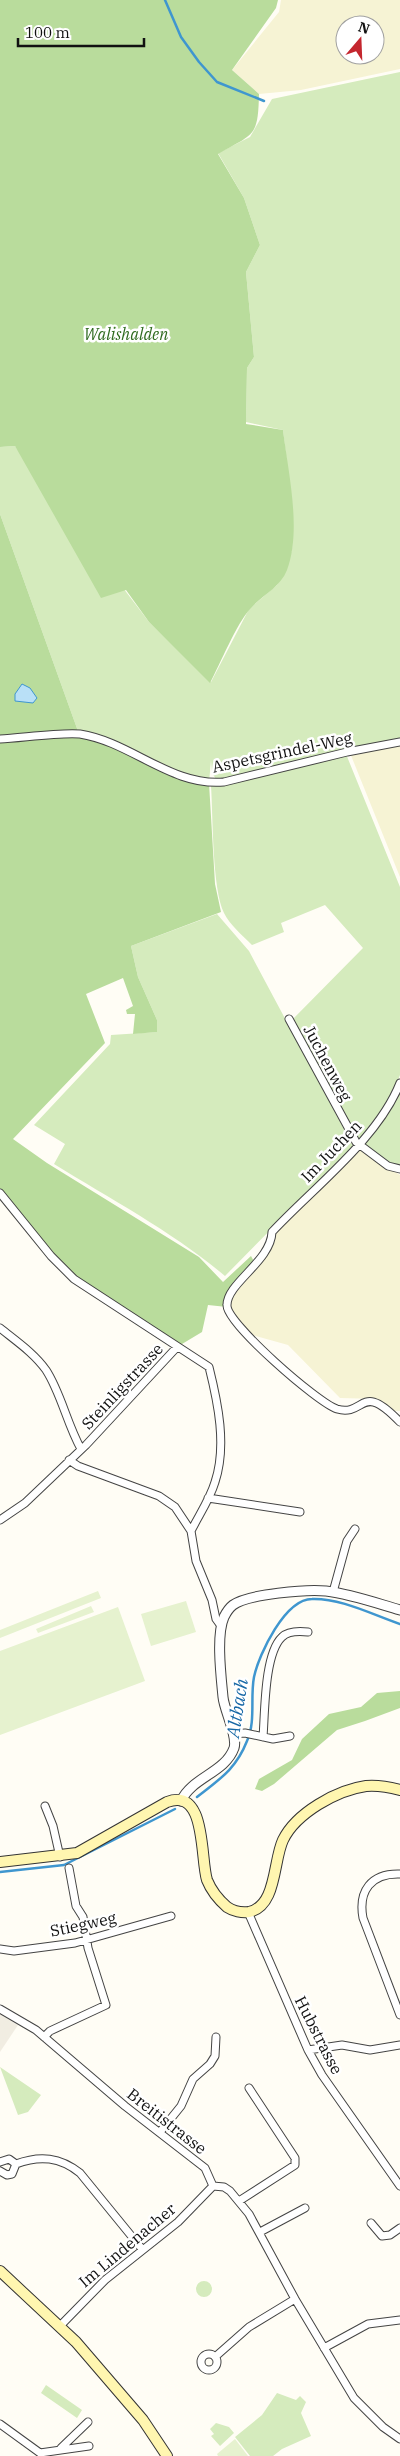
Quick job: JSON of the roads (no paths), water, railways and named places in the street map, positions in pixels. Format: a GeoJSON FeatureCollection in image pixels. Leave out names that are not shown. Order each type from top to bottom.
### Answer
{"type":"FeatureCollection","features":[{"type":"Feature","properties":{"kind":"main road"},"geometry":{"type":"LineString","coordinates":[[0,1862],[77,1853],[166,1802],[181,1801],[188,1804],[197,1816],[207,1880],[219,1900],[230,1908],[248,1912],[256,1910],[265,1901],[283,1840],[300,1818],[324,1803],[356,1789],[378,1786],[400,1790]]}},
{"type":"Feature","properties":{"kind":"main road"},"geometry":{"type":"LineString","coordinates":[[1,2274],[60,2326],[120,2391],[162,2446],[167,2456]]}},
{"type":"Feature","properties":{"kind":"main road"},"geometry":{"type":"LineString","coordinates":[[162,2446],[174,2456]]}},
{"type":"Feature","properties":{"kind":"street","name":"Aspetsgrindel-Weg"},"geometry":{"type":"LineString","coordinates":[[0,739],[80,734],[114,744],[188,779],[209,783],[224,782],[347,752],[400,742]]}},
{"type":"Feature","properties":{"kind":"street","name":"Juchenweg"},"geometry":{"type":"LineString","coordinates":[[289,1019],[359,1146]]}},
{"type":"Feature","properties":{"kind":"street","name":"Im Juchen"},"geometry":{"type":"LineString","coordinates":[[400,1083],[391,1102],[359,1146],[272,1232],[272,1240],[256,1265],[228,1296],[226,1308],[233,1321],[272,1359],[336,1408],[348,1409],[365,1401],[377,1402],[400,1422]]}},
{"type":"Feature","properties":{"kind":"street"},"geometry":{"type":"LineString","coordinates":[[359,1146],[388,1166],[400,1170]]}},
{"type":"Feature","properties":{"kind":"street","name":"Steinligstrasse"},"geometry":{"type":"LineString","coordinates":[[0,1193],[63,1269],[177,1347],[81,1449],[25,1502],[0,1520]]}},
{"type":"Feature","properties":{"kind":"street"},"geometry":{"type":"LineString","coordinates":[[0,1328],[32,1354],[46,1371],[58,1395],[69,1428],[81,1449]]}},
{"type":"Feature","properties":{"kind":"street"},"geometry":{"type":"LineString","coordinates":[[177,1347],[188,1351],[209,1367],[217,1406],[220,1460],[215,1482],[191,1531]]}},
{"type":"Feature","properties":{"kind":"street"},"geometry":{"type":"LineString","coordinates":[[69,1460],[78,1466],[158,1496],[175,1506],[191,1531],[192,1551],[212,1600],[216,1619],[221,1626]]}},
{"type":"Feature","properties":{"kind":"street"},"geometry":{"type":"LineString","coordinates":[[208,1498],[300,1512]]}},
{"type":"Feature","properties":{"kind":"street"},"geometry":{"type":"LineString","coordinates":[[333,1592],[347,1542],[355,1529]]}},
{"type":"Feature","properties":{"kind":"street"},"geometry":{"type":"LineString","coordinates":[[181,1801],[187,1790],[209,1776],[230,1754],[234,1747],[233,1734],[225,1713],[222,1696],[221,1626],[225,1616],[234,1605],[251,1598],[302,1591],[333,1592],[400,1610]]}},
{"type":"Feature","properties":{"kind":"street"},"geometry":{"type":"LineString","coordinates":[[263,1737],[271,1657],[282,1637],[295,1631],[308,1632]]}},
{"type":"Feature","properties":{"kind":"street"},"geometry":{"type":"LineString","coordinates":[[233,1734],[245,1733],[273,1739],[290,1736]]}},
{"type":"Feature","properties":{"kind":"street"},"geometry":{"type":"LineString","coordinates":[[45,1806],[53,1826],[60,1856]]}},
{"type":"Feature","properties":{"kind":"street"},"geometry":{"type":"LineString","coordinates":[[44,2037],[50,2031],[106,2005],[83,1917],[76,1906],[69,1868]]}},
{"type":"Feature","properties":{"kind":"street"},"geometry":{"type":"LineString","coordinates":[[400,1874],[387,1874],[374,1881],[365,1890],[361,1905],[363,1918],[400,2015]]}},
{"type":"Feature","properties":{"kind":"street","name":"Hubstrasse"},"geometry":{"type":"LineString","coordinates":[[248,1912],[308,2050],[322,2075],[400,2186]]}},
{"type":"Feature","properties":{"kind":"street","name":"Stiegweg"},"geometry":{"type":"LineString","coordinates":[[0,1949],[14,1951],[88,1940],[171,1916]]}},
{"type":"Feature","properties":{"kind":"street","name":"Breitistrasse"},"geometry":{"type":"LineString","coordinates":[[0,2009],[44,2037],[126,2106],[205,2168],[213,2186]]}},
{"type":"Feature","properties":{"kind":"street"},"geometry":{"type":"LineString","coordinates":[[160,2132],[180,2106],[193,2079],[216,2056],[216,2037]]}},
{"type":"Feature","properties":{"kind":"street"},"geometry":{"type":"LineString","coordinates":[[308,2050],[342,2045],[370,2050],[400,2045]]}},
{"type":"Feature","properties":{"kind":"street"},"geometry":{"type":"LineString","coordinates":[[239,2201],[295,2165],[296,2158],[249,2088]]}},
{"type":"Feature","properties":{"kind":"street"},"geometry":{"type":"LineString","coordinates":[[0,2162],[9,2158],[16,2164]]}},
{"type":"Feature","properties":{"kind":"street"},"geometry":{"type":"LineString","coordinates":[[16,2164],[37,2158],[52,2158],[68,2164],[80,2173],[142,2249]]}},
{"type":"Feature","properties":{"kind":"street"},"geometry":{"type":"LineString","coordinates":[[0,2171],[7,2175],[12,2174],[16,2164]]}},
{"type":"Feature","properties":{"kind":"street"},"geometry":{"type":"LineString","coordinates":[[213,2186],[224,2187],[239,2201],[260,2232],[295,2299],[354,2398],[383,2426],[400,2439]]}},
{"type":"Feature","properties":{"kind":"street","name":"Im Lindenacher"},"geometry":{"type":"LineString","coordinates":[[60,2326],[88,2296],[142,2249],[178,2222],[213,2186]]}},
{"type":"Feature","properties":{"kind":"street"},"geometry":{"type":"LineString","coordinates":[[260,2232],[305,2208]]}},
{"type":"Feature","properties":{"kind":"street"},"geometry":{"type":"LineString","coordinates":[[371,2223],[382,2236],[390,2235],[400,2228]]}},
{"type":"Feature","properties":{"kind":"street"},"geometry":{"type":"LineString","coordinates":[[215,2356],[250,2327],[295,2299]]}},
{"type":"Feature","properties":{"kind":"street"},"geometry":{"type":"LineString","coordinates":[[324,2348],[361,2327],[400,2320]]}},
{"type":"Feature","properties":{"kind":"street"},"geometry":{"type":"LineString","coordinates":[[61,2448],[88,2422]]}},
{"type":"Feature","properties":{"kind":"street"},"geometry":{"type":"LineString","coordinates":[[0,2424],[40,2453],[61,2448],[89,2446]]}},
{"type":"Feature","properties":{"kind":"water"},"geometry":{"type":"Polygon","coordinates":[[[22,684],[30,688],[37,698],[33,703],[15,701],[15,694],[22,684]]]}},
{"type":"Feature","properties":{"kind":"waterway"},"geometry":{"type":"LineString","coordinates":[[165,0],[181,37],[199,62],[217,82],[264,101]]}},
{"type":"Feature","properties":{"kind":"waterway","name":"Altbach"},"geometry":{"type":"LineString","coordinates":[[197,1797],[226,1773],[243,1751],[250,1733],[254,1677],[261,1655],[275,1629],[292,1608],[302,1601],[323,1599],[345,1604],[400,1624]]}},
{"type":"Feature","properties":{"kind":"waterway","name":"Altbach"},"geometry":{"type":"LineString","coordinates":[[0,1872],[64,1865],[175,1809]]}},
{"type":"Feature","properties":{"kind":"park label","name":"Walishalden"},"geometry":{"type":"Point","coordinates":[126,334]}}]}
